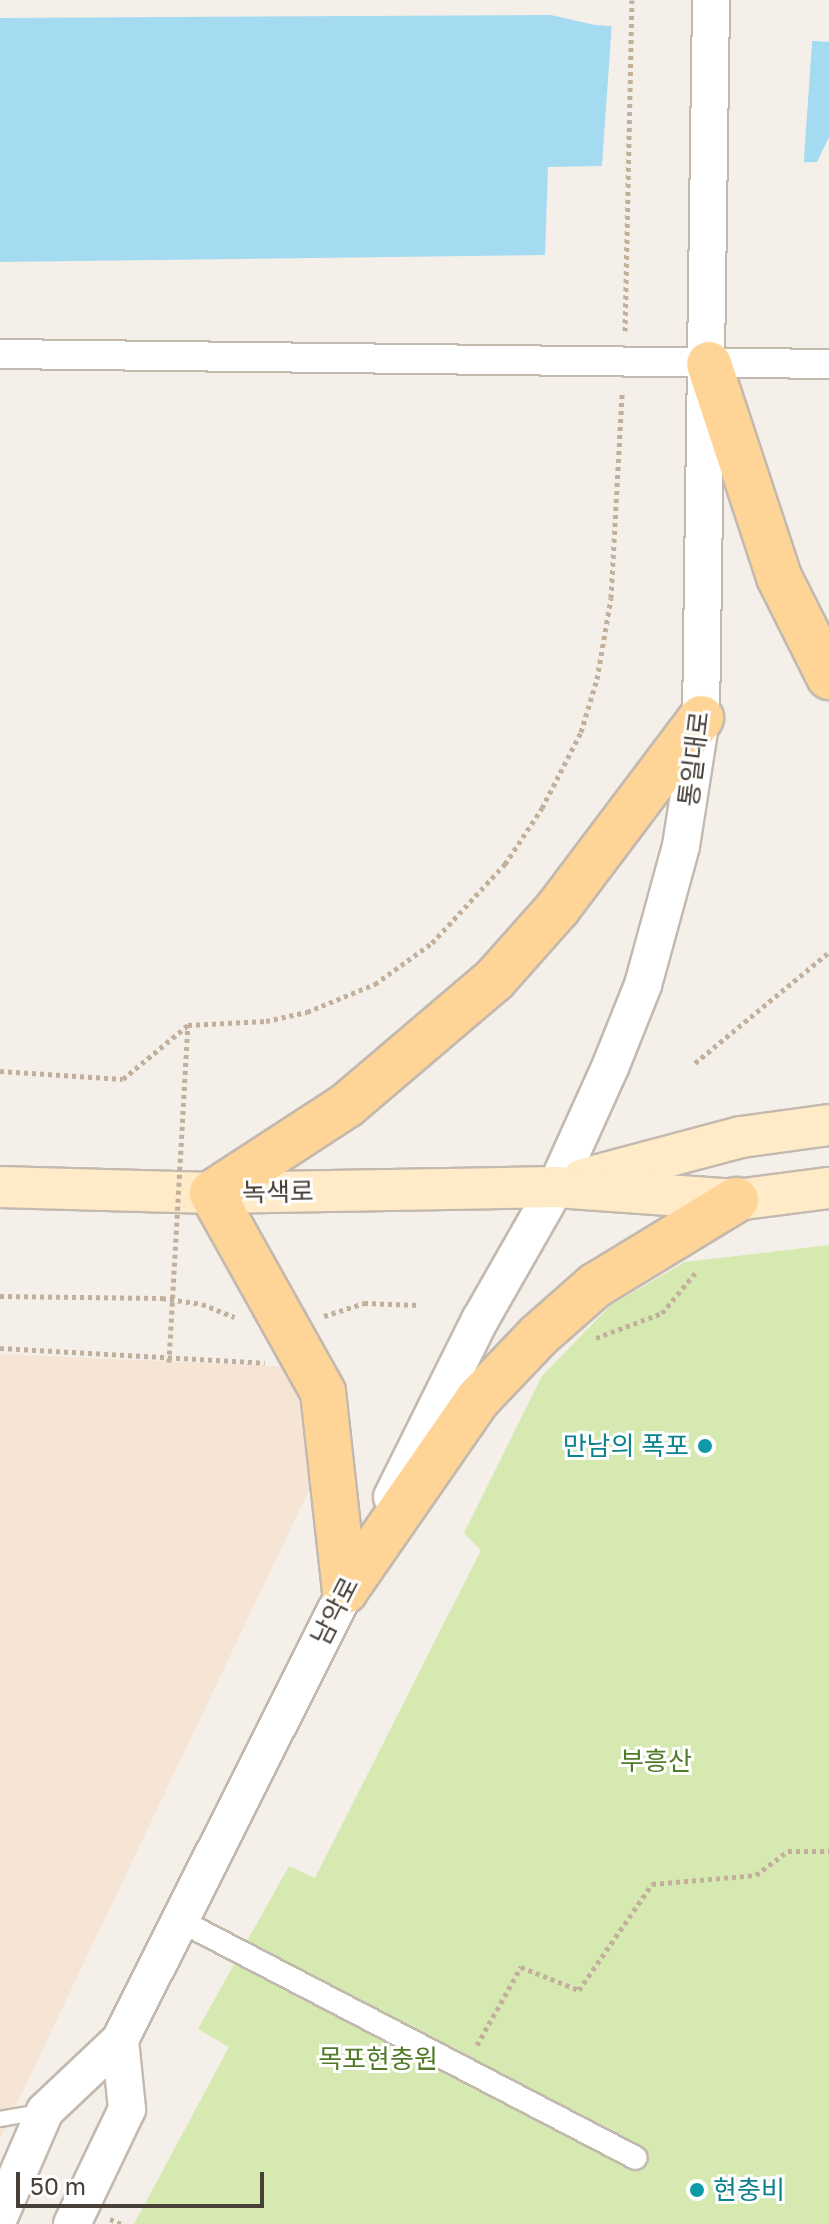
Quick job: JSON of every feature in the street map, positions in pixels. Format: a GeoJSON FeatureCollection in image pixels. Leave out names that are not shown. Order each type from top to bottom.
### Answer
{"type":"FeatureCollection","features":[{"type":"Feature","properties":{"kind":"main road"},"geometry":{"type":"LineString","coordinates":[[709,364],[779,577],[829,677]]}},
{"type":"Feature","properties":{"kind":"main road"},"geometry":{"type":"LineString","coordinates":[[345,1591],[323,1392],[212,1193],[347,1105],[495,979],[558,908],[701,718]]}},
{"type":"Feature","properties":{"kind":"main road","name":"녹색로"},"geometry":{"type":"LineString","coordinates":[[556,1187],[741,1137],[829,1125]]}},
{"type":"Feature","properties":{"kind":"main road","name":"녹색로"},"geometry":{"type":"LineString","coordinates":[[0,1187],[212,1193],[556,1187],[736,1200],[829,1188]]}},
{"type":"Feature","properties":{"kind":"main road"},"geometry":{"type":"LineString","coordinates":[[345,1591],[478,1399],[539,1335],[596,1285],[736,1200]]}},
{"type":"Feature","properties":{"kind":"street","name":"통일대로"},"geometry":{"type":"LineString","coordinates":[[556,1187],[643,985],[681,846],[701,718],[709,364],[711,0]]}},
{"type":"Feature","properties":{"kind":"street"},"geometry":{"type":"LineString","coordinates":[[0,354],[829,364]]}},
{"type":"Feature","properties":{"kind":"street","name":"남악로"},"geometry":{"type":"LineString","coordinates":[[0,2215],[45,2111],[120,2040],[177,1919],[480,1320],[556,1187]]}},
{"type":"Feature","properties":{"kind":"street"},"geometry":{"type":"LineString","coordinates":[[177,1919],[636,2158]]}},
{"type":"Feature","properties":{"kind":"street"},"geometry":{"type":"LineString","coordinates":[[72,2224],[127,2109],[120,2040]]}},
{"type":"Feature","properties":{"kind":"lane"},"geometry":{"type":"LineString","coordinates":[[0,2119],[45,2111]]}},
{"type":"Feature","properties":{"kind":"path"},"geometry":{"type":"LineString","coordinates":[[624,342],[632,0]]}},
{"type":"Feature","properties":{"kind":"path"},"geometry":{"type":"LineString","coordinates":[[0,1071],[123,1079],[188,1025],[266,1021],[307,1012],[375,984],[432,943],[505,864],[542,808],[581,732],[597,679],[611,598],[622,387]]}},
{"type":"Feature","properties":{"kind":"path"},"geometry":{"type":"LineString","coordinates":[[695,1063],[829,952]]}},
{"type":"Feature","properties":{"kind":"path"},"geometry":{"type":"LineString","coordinates":[[169,1362],[188,1025]]}},
{"type":"Feature","properties":{"kind":"path"},"geometry":{"type":"LineString","coordinates":[[586,1341],[662,1313],[685,1290],[704,1260]]}},
{"type":"Feature","properties":{"kind":"path"},"geometry":{"type":"LineString","coordinates":[[0,1296],[162,1298],[202,1304],[246,1325]]}},
{"type":"Feature","properties":{"kind":"path"},"geometry":{"type":"LineString","coordinates":[[312,1321],[364,1303],[420,1305]]}},
{"type":"Feature","properties":{"kind":"path"},"geometry":{"type":"LineString","coordinates":[[0,1348],[262,1366]]}},
{"type":"Feature","properties":{"kind":"path"},"geometry":{"type":"LineString","coordinates":[[462,2070],[521,1967],[579,1990],[652,1884],[756,1875],[788,1851],[829,1851]]}},
{"type":"Feature","properties":{"kind":"shaded area"},"geometry":{"type":"Polygon","coordinates":[[[0,1354],[293,1367],[303,1387],[309,1441],[309,1490],[0,2139],[0,1354]]]}},
{"type":"Feature","properties":{"kind":"green space"},"geometry":{"type":"Polygon","coordinates":[[[829,1245],[829,2224],[134,2224],[229,2047],[198,2029],[289,1866],[315,1878],[481,1550],[464,1533],[542,1376],[611,1305],[685,1262],[829,1245]]]}},
{"type":"Feature","properties":{"kind":"water"},"geometry":{"type":"Polygon","coordinates":[[[551,15],[595,25],[829,42],[829,137],[817,162],[548,167],[545,255],[0,262],[0,18],[551,15]]]}},
{"type":"Feature","properties":{"kind":"pier"},"geometry":{"type":"Polygon","coordinates":[[[612,22],[813,36],[802,184],[602,170],[612,22]]]}},
{"type":"Feature","properties":{"kind":"place","name":"만남의 폭포"},"geometry":{"type":"Point","coordinates":[705,1446]}},
{"type":"Feature","properties":{"kind":"place","name":"현충비"},"geometry":{"type":"Point","coordinates":[697,2190]}},
{"type":"Feature","properties":{"kind":"park label","name":"부흥산"},"geometry":{"type":"Point","coordinates":[656,1761]}},
{"type":"Feature","properties":{"kind":"park label","name":"목포현충원"},"geometry":{"type":"Point","coordinates":[378,2059]}}]}
